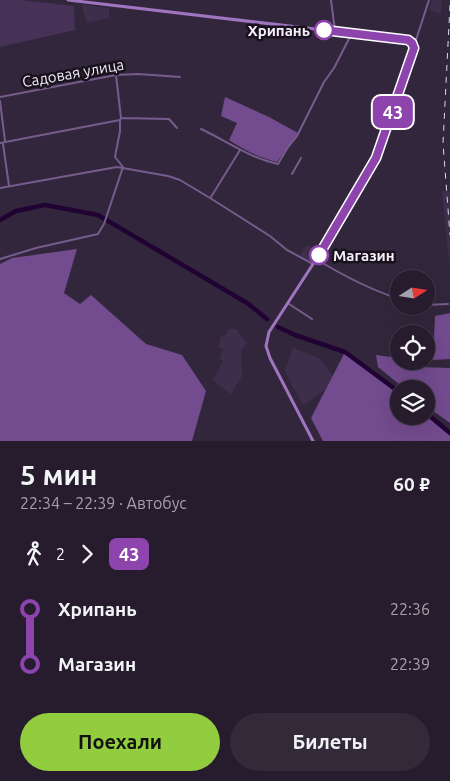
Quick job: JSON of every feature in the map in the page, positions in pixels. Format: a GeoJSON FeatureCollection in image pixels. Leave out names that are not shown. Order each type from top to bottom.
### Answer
{"type":"FeatureCollection","features":[{"type":"Feature","properties":{"kind":"main road"},"geometry":{"type":"LineString","coordinates":[[68,0],[352,33],[408,40],[412,43],[414,48],[376,158],[313,264],[269,332],[267,349],[271,360],[313,441]]}},
{"type":"Feature","properties":{"kind":"street"},"geometry":{"type":"LineString","coordinates":[[331,0],[335,31]]}},
{"type":"Feature","properties":{"kind":"street"},"geometry":{"type":"LineString","coordinates":[[414,48],[429,0]]}},
{"type":"Feature","properties":{"kind":"street"},"geometry":{"type":"LineString","coordinates":[[202,128],[240,150],[266,162],[278,164],[288,147],[298,136],[324,82],[334,68],[352,33]]}},
{"type":"Feature","properties":{"kind":"street","name":"Садовая улица"},"geometry":{"type":"LineString","coordinates":[[0,97],[116,75],[138,74],[180,77]]}},
{"type":"Feature","properties":{"kind":"street"},"geometry":{"type":"LineString","coordinates":[[116,75],[120,131],[115,157],[124,167]]}},
{"type":"Feature","properties":{"kind":"street"},"geometry":{"type":"LineString","coordinates":[[0,101],[9,186]]}},
{"type":"Feature","properties":{"kind":"street"},"geometry":{"type":"LineString","coordinates":[[3,142],[120,119],[169,119],[177,128]]}},
{"type":"Feature","properties":{"kind":"street"},"geometry":{"type":"LineString","coordinates":[[210,198],[240,150]]}},
{"type":"Feature","properties":{"kind":"street"},"geometry":{"type":"LineString","coordinates":[[292,174],[301,158]]}},
{"type":"Feature","properties":{"kind":"street"},"geometry":{"type":"LineString","coordinates":[[0,259],[36,248],[98,234],[104,224],[124,167]]}},
{"type":"Feature","properties":{"kind":"street"},"geometry":{"type":"LineString","coordinates":[[0,188],[103,169],[124,167],[168,176],[180,180],[210,198],[270,236],[287,250],[313,264]]}},
{"type":"Feature","properties":{"kind":"street"},"geometry":{"type":"LineString","coordinates":[[316,259],[342,274],[390,296]]}},
{"type":"Feature","properties":{"kind":"street"},"geometry":{"type":"LineString","coordinates":[[287,303],[312,319]]}},
{"type":"Feature","properties":{"kind":"street"},"geometry":{"type":"LineString","coordinates":[[435,305],[448,304]]}},
{"type":"Feature","properties":{"kind":"shaded area"},"geometry":{"type":"Polygon","coordinates":[[[0,0],[21,0],[74,6],[75,30],[0,47],[0,0]]]}},
{"type":"Feature","properties":{"kind":"shaded area"},"geometry":{"type":"Polygon","coordinates":[[[432,0],[442,0],[441,14],[429,10],[432,0]]]}},
{"type":"Feature","properties":{"kind":"shaded area"},"geometry":{"type":"Polygon","coordinates":[[[81,4],[109,8],[109,18],[87,23],[81,4]]]}},
{"type":"Feature","properties":{"kind":"shaded area"},"geometry":{"type":"Polygon","coordinates":[[[225,97],[269,117],[298,133],[277,162],[252,153],[229,140],[237,123],[221,116],[225,97]]]}},
{"type":"Feature","properties":{"kind":"shaded area"},"geometry":{"type":"Polygon","coordinates":[[[442,191],[450,191],[450,271],[442,191]]]}},
{"type":"Feature","properties":{"kind":"shaded area"},"geometry":{"type":"Polygon","coordinates":[[[306,245],[316,251],[310,261],[300,256],[306,245]]]}},
{"type":"Feature","properties":{"kind":"shaded area"},"geometry":{"type":"Polygon","coordinates":[[[77,249],[64,293],[80,304],[91,295],[146,344],[182,355],[206,391],[192,441],[0,441],[0,264],[12,258],[77,249]]]}},
{"type":"Feature","properties":{"kind":"shaded area"},"geometry":{"type":"Polygon","coordinates":[[[450,313],[450,359],[435,360],[435,316],[450,313]]]}},
{"type":"Feature","properties":{"kind":"shaded area"},"geometry":{"type":"Polygon","coordinates":[[[229,329],[236,329],[247,343],[241,351],[242,376],[231,394],[213,380],[223,361],[220,359],[223,349],[218,348],[221,336],[224,337],[229,329]]]}},
{"type":"Feature","properties":{"kind":"shaded area"},"geometry":{"type":"Polygon","coordinates":[[[293,348],[319,358],[333,376],[326,389],[303,405],[285,372],[293,348]]]}},
{"type":"Feature","properties":{"kind":"shaded area"},"geometry":{"type":"Polygon","coordinates":[[[345,352],[390,385],[390,425],[435,425],[435,420],[450,433],[450,441],[323,441],[311,418],[345,352]]]}},
{"type":"Feature","properties":{"kind":"shaded area"},"geometry":{"type":"Polygon","coordinates":[[[376,355],[390,357],[390,370],[450,368],[450,423],[435,412],[435,380],[394,380],[378,367],[376,355]]]}},
{"type":"Feature","properties":{"kind":"waterway","name":"Хрипань"},"geometry":{"type":"LineString","coordinates":[[0,220],[16,211],[45,205],[98,215],[247,303],[267,319]]}},
{"type":"Feature","properties":{"kind":"waterway","name":"Хрипань"},"geometry":{"type":"LineString","coordinates":[[278,327],[295,335],[345,352],[390,385]]}},
{"type":"Feature","properties":{"kind":"waterway","name":"Хрипань"},"geometry":{"type":"LineString","coordinates":[[435,420],[450,433]]}},
{"type":"Feature","properties":{"kind":"railway"},"geometry":{"type":"LineString","coordinates":[[450,5],[443,143],[450,235]]}},
{"type":"Feature","properties":{"kind":"bus line","name":"43"},"geometry":{"type":"LineString","coordinates":[[319,255],[373,166],[414,48],[408,40],[324,30]]}},
{"type":"Feature","properties":{"kind":"place","name":"Хрипань"},"geometry":{"type":"Point","coordinates":[324,30]}},
{"type":"Feature","properties":{"kind":"place","name":"Магазин"},"geometry":{"type":"Point","coordinates":[319,255]}}]}
